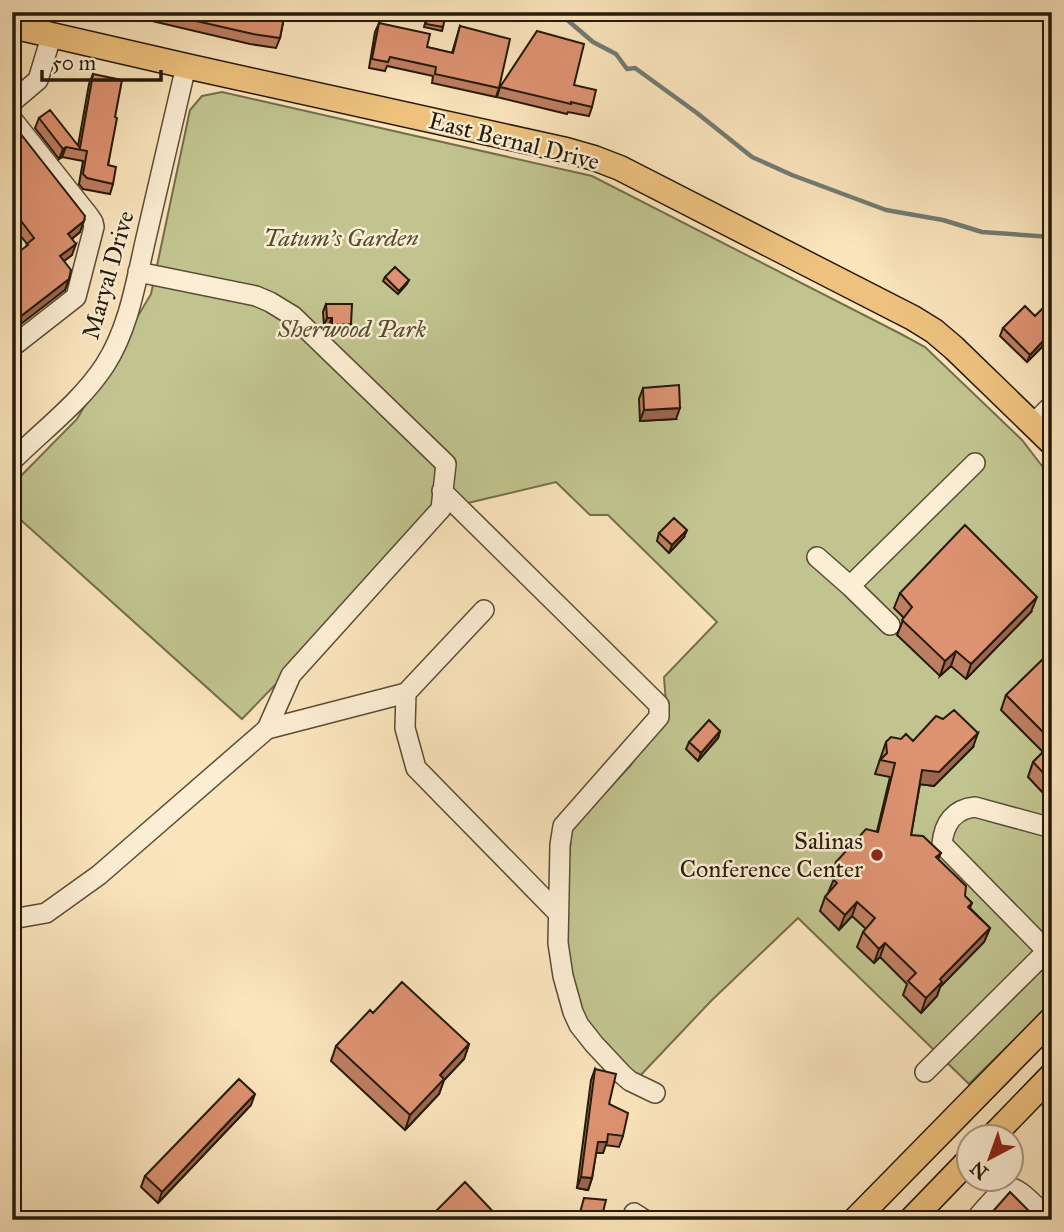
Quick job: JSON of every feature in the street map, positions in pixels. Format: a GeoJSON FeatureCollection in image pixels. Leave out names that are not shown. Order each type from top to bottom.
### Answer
{"type":"FeatureCollection","features":[{"type":"Feature","properties":{"kind":"main road","name":"East Bernal Drive"},"geometry":{"type":"LineString","coordinates":[[12,26],[566,150],[620,168],[934,331],[1052,443]]}},
{"type":"Feature","properties":{"kind":"main road"},"geometry":{"type":"LineString","coordinates":[[855,1220],[1052,1019]]}},
{"type":"Feature","properties":{"kind":"main road"},"geometry":{"type":"LineString","coordinates":[[1005,1124],[1052,1075]]}},
{"type":"Feature","properties":{"kind":"main road"},"geometry":{"type":"LineString","coordinates":[[911,1220],[956,1173]]}},
{"type":"Feature","properties":{"kind":"street"},"geometry":{"type":"LineString","coordinates":[[12,102],[38,79],[52,34]]}},
{"type":"Feature","properties":{"kind":"street","name":"Maryal Drive"},"geometry":{"type":"LineString","coordinates":[[12,461],[86,389],[106,363],[122,331],[186,66]]}},
{"type":"Feature","properties":{"kind":"street"},"geometry":{"type":"LineString","coordinates":[[12,119],[89,216],[94,227],[76,297],[12,347]]}},
{"type":"Feature","properties":{"kind":"street"},"geometry":{"type":"LineString","coordinates":[[12,919],[46,913],[99,875],[267,729],[291,675],[441,509],[446,464],[287,312],[256,296],[138,272]]}},
{"type":"Feature","properties":{"kind":"street"},"geometry":{"type":"LineString","coordinates":[[1032,424],[1052,405]]}},
{"type":"Feature","properties":{"kind":"street"},"geometry":{"type":"LineString","coordinates":[[850,586],[975,463]]}},
{"type":"Feature","properties":{"kind":"street"},"geometry":{"type":"LineString","coordinates":[[442,491],[658,702],[659,717],[563,826],[558,913],[558,943],[563,976],[579,1025],[623,1075],[655,1093]]}},
{"type":"Feature","properties":{"kind":"street"},"geometry":{"type":"LineString","coordinates":[[817,557],[890,625]]}},
{"type":"Feature","properties":{"kind":"street"},"geometry":{"type":"LineString","coordinates":[[267,729],[405,694],[484,610]]}},
{"type":"Feature","properties":{"kind":"street"},"geometry":{"type":"LineString","coordinates":[[405,694],[405,728],[416,768],[558,913]]}},
{"type":"Feature","properties":{"kind":"street"},"geometry":{"type":"LineString","coordinates":[[925,1072],[1049,948],[942,844],[946,827],[954,814],[975,807],[1052,828]]}},
{"type":"Feature","properties":{"kind":"street"},"geometry":{"type":"LineString","coordinates":[[975,1220],[1004,1189],[1011,1187],[1018,1189],[1049,1220]]}},
{"type":"Feature","properties":{"kind":"street"},"geometry":{"type":"LineString","coordinates":[[633,1220],[634,1213],[645,1220]]}},
{"type":"Feature","properties":{"kind":"green space","name":"Sherwood Park"},"geometry":{"type":"Polygon","coordinates":[[[222,92],[592,176],[925,347],[1022,440],[1052,479],[1052,1002],[969,1084],[798,918],[711,1001],[637,1079],[565,1014],[566,887],[572,828],[630,766],[667,716],[664,677],[717,622],[608,515],[590,515],[556,482],[447,508],[242,719],[12,512],[12,485],[77,419],[151,294],[190,110],[202,96],[222,92]]]}},
{"type":"Feature","properties":{"kind":"building"},"geometry":{"type":"Polygon","coordinates":[[[157,12],[285,12],[280,38],[157,12]]]}},
{"type":"Feature","properties":{"kind":"building"},"geometry":{"type":"Polygon","coordinates":[[[428,12],[446,13],[443,27],[426,24],[428,12]]]}},
{"type":"Feature","properties":{"kind":"building"},"geometry":{"type":"Polygon","coordinates":[[[379,23],[430,34],[427,47],[453,53],[460,26],[510,39],[499,88],[435,74],[436,67],[390,57],[388,62],[372,59],[379,23]]]}},
{"type":"Feature","properties":{"kind":"building"},"geometry":{"type":"Polygon","coordinates":[[[537,31],[584,44],[574,85],[596,90],[592,107],[500,87],[537,31]]]}},
{"type":"Feature","properties":{"kind":"building"},"geometry":{"type":"Polygon","coordinates":[[[93,74],[122,80],[108,165],[116,167],[113,184],[87,178],[83,174],[87,151],[66,147],[63,149],[39,118],[50,110],[80,148],[93,74]]]}},
{"type":"Feature","properties":{"kind":"building"},"geometry":{"type":"Polygon","coordinates":[[[20,133],[85,216],[84,221],[68,234],[76,244],[60,256],[71,270],[69,279],[12,323],[12,257],[34,238],[12,209],[12,139],[20,133]]]}},
{"type":"Feature","properties":{"kind":"building"},"geometry":{"type":"Polygon","coordinates":[[[395,267],[409,280],[399,291],[385,277],[395,267]]]}},
{"type":"Feature","properties":{"kind":"building"},"geometry":{"type":"Polygon","coordinates":[[[1049,302],[1052,305],[1052,347],[1044,340],[1030,355],[1003,328],[1025,306],[1035,316],[1049,302]]]}},
{"type":"Feature","properties":{"kind":"building"},"geometry":{"type":"Polygon","coordinates":[[[326,304],[352,304],[351,324],[332,325],[332,318],[327,318],[326,304]]]}},
{"type":"Feature","properties":{"kind":"building"},"geometry":{"type":"Polygon","coordinates":[[[679,385],[680,408],[644,410],[643,388],[679,385]]]}},
{"type":"Feature","properties":{"kind":"building"},"geometry":{"type":"Polygon","coordinates":[[[674,518],[687,530],[672,545],[659,533],[674,518]]]}},
{"type":"Feature","properties":{"kind":"building"},"geometry":{"type":"Polygon","coordinates":[[[965,525],[1037,597],[971,664],[956,651],[945,661],[902,620],[912,607],[900,593],[965,525]]]}},
{"type":"Feature","properties":{"kind":"building"},"geometry":{"type":"Polygon","coordinates":[[[1049,653],[1052,655],[1052,741],[1006,695],[1049,653]]]}},
{"type":"Feature","properties":{"kind":"building","name":"Salinas Conference Center"},"geometry":{"type":"Polygon","coordinates":[[[954,710],[978,733],[939,772],[922,770],[911,835],[923,836],[941,853],[936,857],[966,886],[965,896],[972,903],[968,907],[990,928],[940,979],[942,982],[926,998],[908,981],[916,973],[885,943],[879,949],[863,932],[875,918],[857,902],[845,915],[825,897],[837,883],[833,879],[843,869],[836,862],[866,829],[878,832],[895,763],[880,760],[887,753],[886,742],[891,737],[901,739],[906,734],[913,741],[936,716],[943,719],[954,710]]]}},
{"type":"Feature","properties":{"kind":"building"},"geometry":{"type":"Polygon","coordinates":[[[709,720],[720,731],[701,753],[689,742],[709,720]]]}},
{"type":"Feature","properties":{"kind":"building"},"geometry":{"type":"Polygon","coordinates":[[[1052,743],[1052,777],[1049,779],[1033,762],[1052,743]]]}},
{"type":"Feature","properties":{"kind":"building"},"geometry":{"type":"Polygon","coordinates":[[[402,982],[469,1044],[440,1075],[444,1079],[410,1115],[336,1046],[370,1010],[373,1013],[402,982]]]}},
{"type":"Feature","properties":{"kind":"building"},"geometry":{"type":"Polygon","coordinates":[[[595,1069],[616,1074],[609,1104],[628,1113],[623,1136],[608,1134],[607,1142],[598,1142],[592,1178],[581,1177],[595,1069]]]}},
{"type":"Feature","properties":{"kind":"building"},"geometry":{"type":"Polygon","coordinates":[[[239,1079],[255,1094],[162,1192],[145,1176],[239,1079]]]}},
{"type":"Feature","properties":{"kind":"building"},"geometry":{"type":"Polygon","coordinates":[[[465,1182],[501,1220],[427,1220],[465,1182]]]}},
{"type":"Feature","properties":{"kind":"building"},"geometry":{"type":"Polygon","coordinates":[[[1008,1194],[1012,1194],[1028,1210],[1019,1220],[984,1220],[1008,1194]]]}},
{"type":"Feature","properties":{"kind":"building"},"geometry":{"type":"Polygon","coordinates":[[[584,1198],[606,1200],[603,1212],[615,1214],[615,1220],[578,1220],[584,1198]]]}},
{"type":"Feature","properties":{"kind":"waterway"},"geometry":{"type":"LineString","coordinates":[[558,12],[593,42],[616,54],[627,69],[635,68],[752,157],[886,210],[943,220],[982,232],[1052,237]]}},
{"type":"Feature","properties":{"kind":"place","name":"Salinas Conference Center"},"geometry":{"type":"Point","coordinates":[877,855]}},
{"type":"Feature","properties":{"kind":"park label","name":"Tatum's Garden"},"geometry":{"type":"Point","coordinates":[341,238]}}]}
